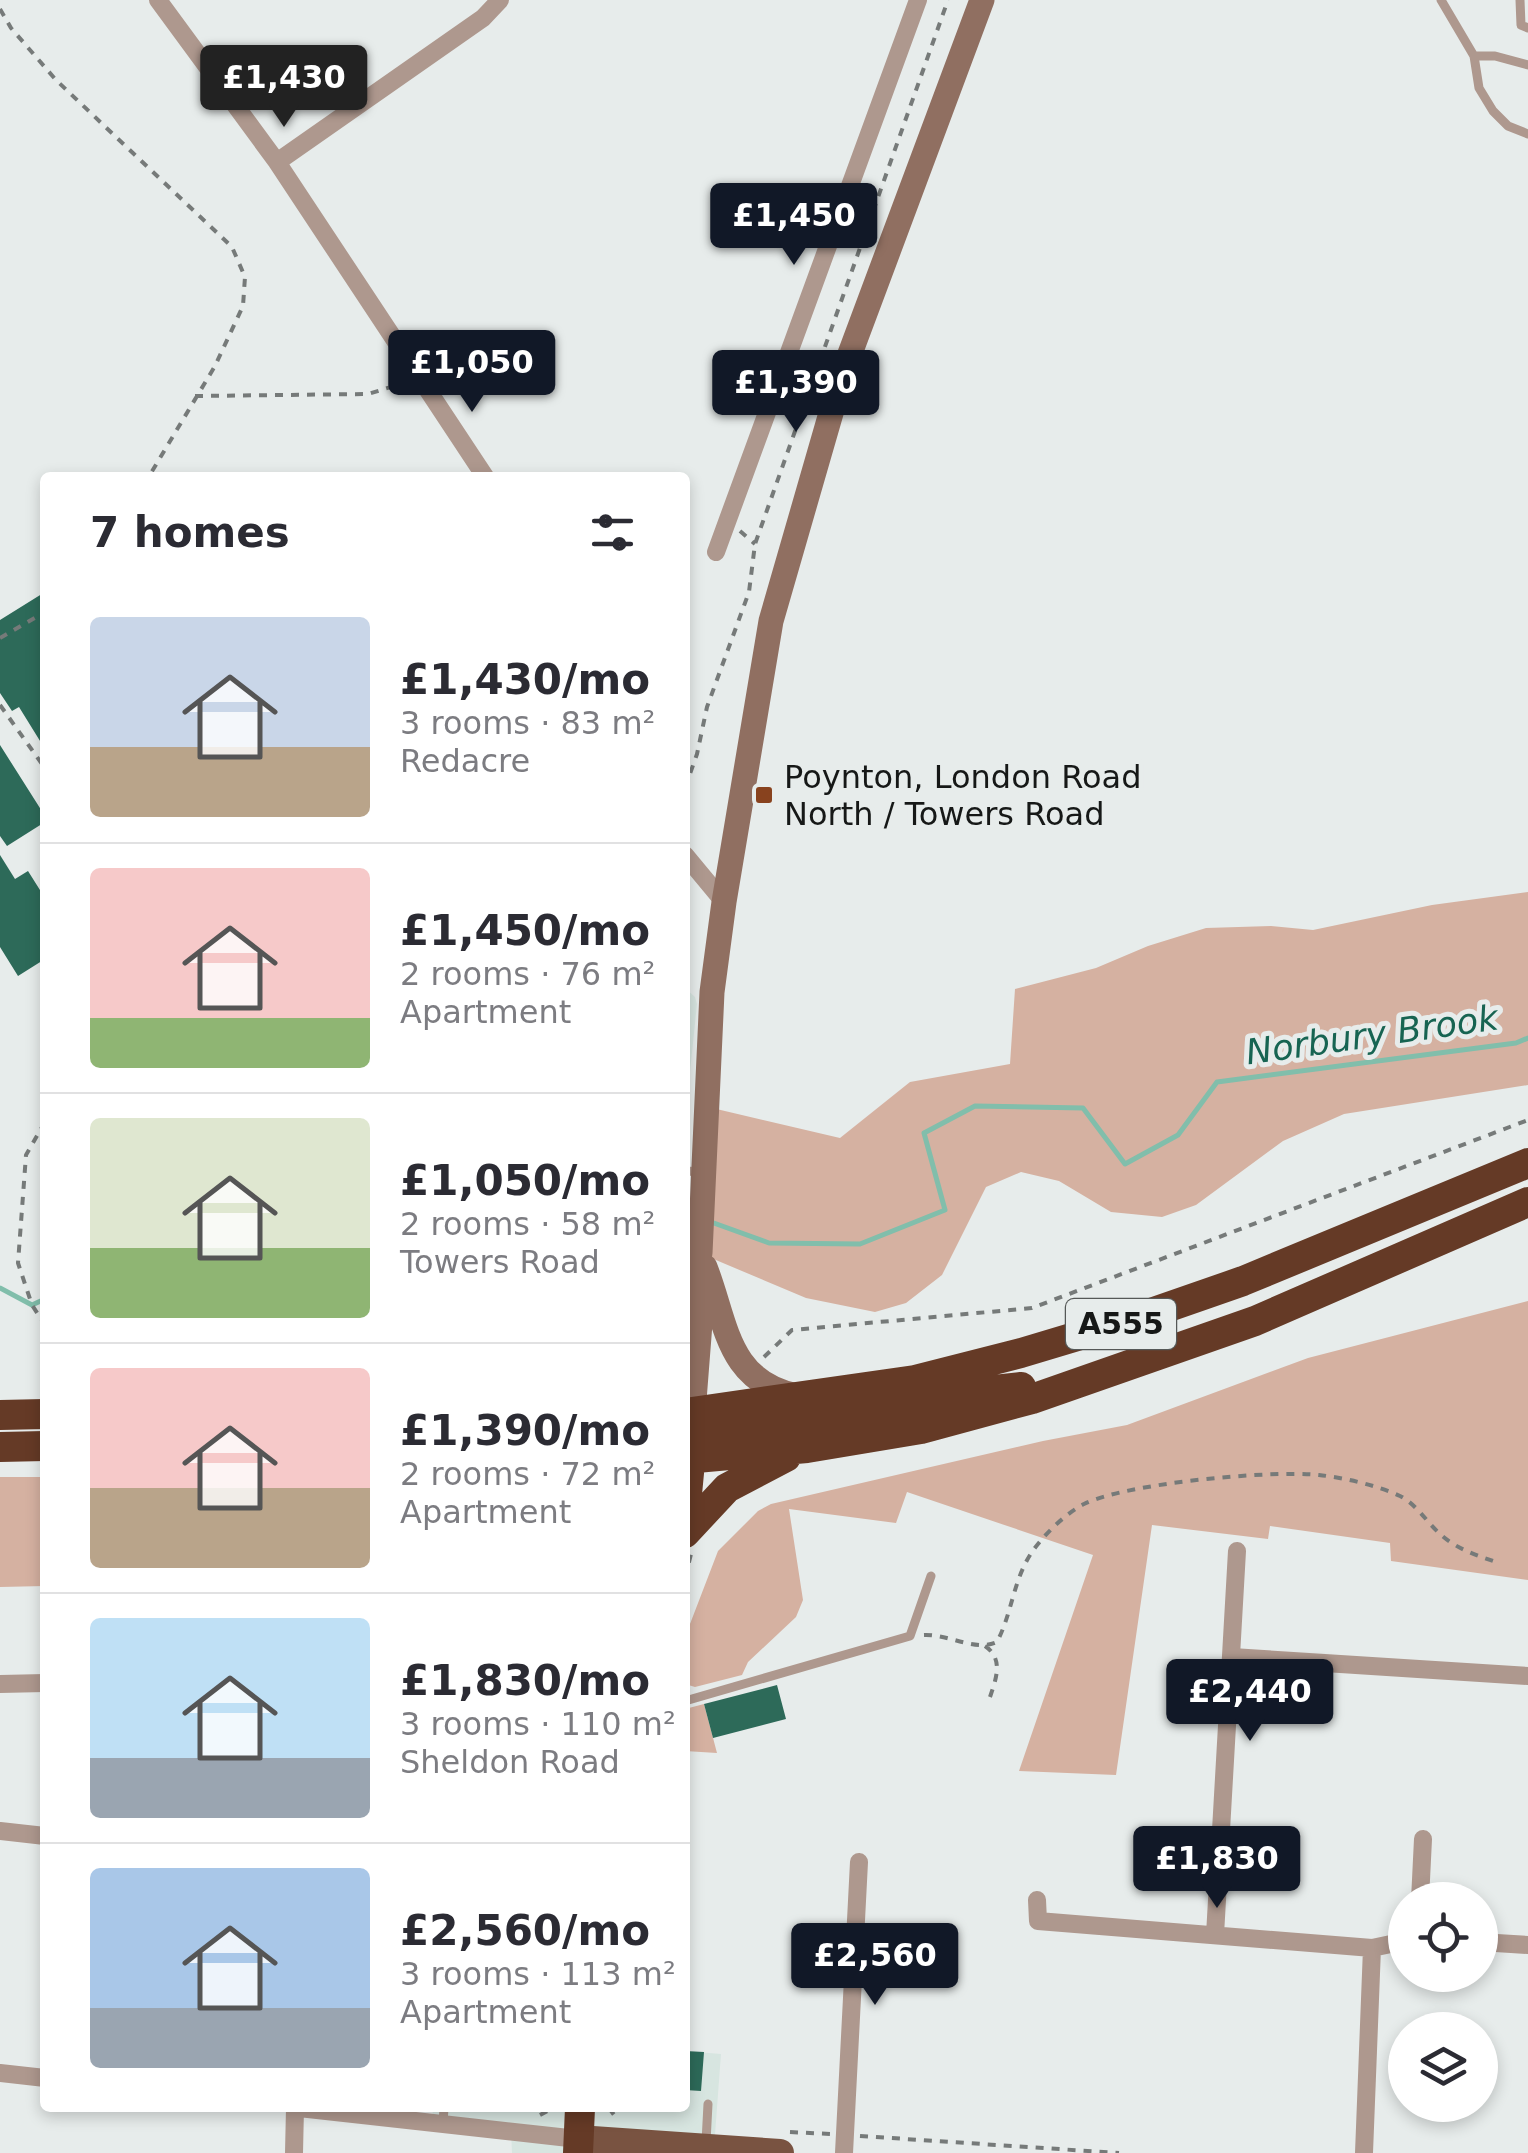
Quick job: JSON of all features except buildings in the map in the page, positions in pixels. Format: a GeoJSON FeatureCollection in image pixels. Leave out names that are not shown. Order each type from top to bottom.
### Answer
{"type":"FeatureCollection","features":[{"type":"Feature","properties":{"kind":"highway","name":"A555"},"geometry":{"type":"LineString","coordinates":[[690,1433],[802,1398],[914,1380],[1131,1320],[1242,1281],[1528,1163]]}},
{"type":"Feature","properties":{"kind":"highway","name":"A555"},"geometry":{"type":"LineString","coordinates":[[690,1434],[807,1448],[921,1429],[1084,1381],[1255,1320],[1528,1202]]}},
{"type":"Feature","properties":{"kind":"highway"},"geometry":{"type":"LineString","coordinates":[[690,1434],[767,1428],[944,1395],[1084,1381]]}},
{"type":"Feature","properties":{"kind":"highway"},"geometry":{"type":"LineString","coordinates":[[0,1415],[40,1414]]}},
{"type":"Feature","properties":{"kind":"highway"},"geometry":{"type":"LineString","coordinates":[[0,1447],[40,1446]]}},
{"type":"Feature","properties":{"kind":"highway"},"geometry":{"type":"LineString","coordinates":[[690,1528],[727,1488],[807,1448]]}},
{"type":"Feature","properties":{"kind":"highway"},"geometry":{"type":"LineString","coordinates":[[578,2146],[580,2112]]}},
{"type":"Feature","properties":{"kind":"main road"},"geometry":{"type":"LineString","coordinates":[[690,1408],[702,1253],[698,1179],[712,992],[771,620],[842,375],[982,0]]}},
{"type":"Feature","properties":{"kind":"main road"},"geometry":{"type":"LineString","coordinates":[[702,1253],[726,1334],[739,1360],[760,1381],[802,1398]]}},
{"type":"Feature","properties":{"kind":"main road"},"geometry":{"type":"LineString","coordinates":[[690,1278],[702,1253]]}},
{"type":"Feature","properties":{"kind":"main road"},"geometry":{"type":"LineString","coordinates":[[578,2146],[780,2153]]}},
{"type":"Feature","properties":{"kind":"street"},"geometry":{"type":"LineString","coordinates":[[158,0],[278,162],[482,472]]}},
{"type":"Feature","properties":{"kind":"street"},"geometry":{"type":"LineString","coordinates":[[278,162],[483,18],[500,0]]}},
{"type":"Feature","properties":{"kind":"street"},"geometry":{"type":"LineString","coordinates":[[716,552],[918,0]]}},
{"type":"Feature","properties":{"kind":"street"},"geometry":{"type":"LineString","coordinates":[[690,861],[724,902]]}},
{"type":"Feature","properties":{"kind":"street"},"geometry":{"type":"LineString","coordinates":[[1215,1934],[1237,1551]]}},
{"type":"Feature","properties":{"kind":"street"},"geometry":{"type":"LineString","coordinates":[[1232,1657],[1528,1676]]}},
{"type":"Feature","properties":{"kind":"street"},"geometry":{"type":"LineString","coordinates":[[0,1684],[40,1683]]}},
{"type":"Feature","properties":{"kind":"street"},"geometry":{"type":"LineString","coordinates":[[0,1831],[40,1835]]}},
{"type":"Feature","properties":{"kind":"street"},"geometry":{"type":"LineString","coordinates":[[1421,1882],[1422,1839]]}},
{"type":"Feature","properties":{"kind":"street"},"geometry":{"type":"LineString","coordinates":[[845,2144],[859,1862]]}},
{"type":"Feature","properties":{"kind":"street"},"geometry":{"type":"LineString","coordinates":[[1037,1900],[1038,1921],[1372,1948],[1388,1944]]}},
{"type":"Feature","properties":{"kind":"street"},"geometry":{"type":"LineString","coordinates":[[1498,1943],[1528,1945]]}},
{"type":"Feature","properties":{"kind":"street"},"geometry":{"type":"LineString","coordinates":[[1364,2153],[1372,1948]]}},
{"type":"Feature","properties":{"kind":"street"},"geometry":{"type":"LineString","coordinates":[[0,2072],[40,2077]]}},
{"type":"Feature","properties":{"kind":"street"},"geometry":{"type":"LineString","coordinates":[[294,2153],[297,2112]]}},
{"type":"Feature","properties":{"kind":"street"},"geometry":{"type":"LineString","coordinates":[[380,2112],[443,2115],[578,2146]]}},
{"type":"Feature","properties":{"kind":"lane"},"geometry":{"type":"LineString","coordinates":[[1441,0],[1474,56],[1478,88],[1508,126],[1528,134]]}},
{"type":"Feature","properties":{"kind":"lane"},"geometry":{"type":"LineString","coordinates":[[1520,0],[1521,25],[1528,28]]}},
{"type":"Feature","properties":{"kind":"lane"},"geometry":{"type":"LineString","coordinates":[[1474,56],[1495,56],[1528,65]]}},
{"type":"Feature","properties":{"kind":"lane"},"geometry":{"type":"LineString","coordinates":[[690,1699],[910,1636],[932,1576]]}},
{"type":"Feature","properties":{"kind":"lane"},"geometry":{"type":"LineString","coordinates":[[705,2148],[708,2104]]}},
{"type":"Feature","properties":{"kind":"path"},"geometry":{"type":"LineString","coordinates":[[690,774],[706,707],[749,592],[755,544],[948,0]]}},
{"type":"Feature","properties":{"kind":"path"},"geometry":{"type":"LineString","coordinates":[[0,9],[11,28],[56,80],[232,247],[245,277],[243,306],[214,366],[152,472]]}},
{"type":"Feature","properties":{"kind":"path"},"geometry":{"type":"LineString","coordinates":[[196,396],[368,394],[419,379]]}},
{"type":"Feature","properties":{"kind":"path"},"geometry":{"type":"LineString","coordinates":[[0,638],[40,615]]}},
{"type":"Feature","properties":{"kind":"path"},"geometry":{"type":"LineString","coordinates":[[0,704],[40,761]]}},
{"type":"Feature","properties":{"kind":"path"},"geometry":{"type":"LineString","coordinates":[[774,1349],[792,1330],[1032,1308],[1528,1120]]}},
{"type":"Feature","properties":{"kind":"path"},"geometry":{"type":"LineString","coordinates":[[40,1131],[26,1155],[18,1263],[40,1317]]}},
{"type":"Feature","properties":{"kind":"path"},"geometry":{"type":"LineString","coordinates":[[984,1646],[998,1642],[1025,1562],[1058,1523],[1082,1505],[1144,1487],[1279,1474],[1318,1475],[1361,1484],[1402,1497],[1463,1550],[1493,1561]]}},
{"type":"Feature","properties":{"kind":"path"},"geometry":{"type":"LineString","coordinates":[[910,1636],[946,1636],[984,1646],[995,1656],[998,1667],[990,1698]]}},
{"type":"Feature","properties":{"kind":"path"},"geometry":{"type":"LineString","coordinates":[[543,2112],[545,2116]]}},
{"type":"Feature","properties":{"kind":"path"},"geometry":{"type":"LineString","coordinates":[[845,2144],[1119,2153]]}},
{"type":"Feature","properties":{"kind":"shaded area"},"geometry":{"type":"Polygon","coordinates":[[[1528,892],[1528,1085],[1344,1114],[1283,1141],[1196,1205],[1162,1217],[1111,1212],[1059,1181],[1021,1172],[986,1187],[942,1275],[906,1303],[875,1312],[806,1298],[704,1255],[708,1107],[840,1138],[910,1082],[1010,1064],[1015,989],[1096,968],[1206,928],[1271,926],[1313,930],[1432,905],[1528,892]]]}},
{"type":"Feature","properties":{"kind":"shaded area"},"geometry":{"type":"Polygon","coordinates":[[[690,992],[697,1004],[690,1072],[690,992]]]}},
{"type":"Feature","properties":{"kind":"shaded area"},"geometry":{"type":"Polygon","coordinates":[[[1528,1301],[1528,1580],[1391,1561],[1390,1543],[1270,1526],[1268,1539],[1152,1525],[1116,1775],[1019,1771],[1093,1555],[907,1492],[896,1523],[789,1509],[803,1600],[796,1617],[748,1662],[742,1675],[690,1686],[690,1624],[718,1551],[758,1511],[771,1504],[1127,1425],[1308,1358],[1528,1301]]]}},
{"type":"Feature","properties":{"kind":"shaded area"},"geometry":{"type":"Polygon","coordinates":[[[0,1477],[40,1477],[40,1586],[0,1587],[0,1477]]]}},
{"type":"Feature","properties":{"kind":"shaded area"},"geometry":{"type":"Polygon","coordinates":[[[704,1704],[717,1753],[690,1751],[690,1708],[704,1704]]]}},
{"type":"Feature","properties":{"kind":"shaded area"},"geometry":{"type":"Polygon","coordinates":[[[690,2051],[721,2054],[714,2148],[780,2153],[512,2153],[511,2131],[432,2122],[433,2112],[690,2112],[690,2051]]]}},
{"type":"Feature","properties":{"kind":"waterway","name":"Norbury Brook"},"geometry":{"type":"LineString","coordinates":[[711,1222],[769,1243],[860,1244],[945,1210],[924,1133],[975,1106],[1083,1108],[1125,1164],[1178,1135],[1217,1082],[1516,1043],[1528,1038]]}},
{"type":"Feature","properties":{"kind":"waterway","name":"Norbury Brook"},"geometry":{"type":"LineString","coordinates":[[0,1288],[32,1305],[40,1301]]}},
{"type":"Feature","properties":{"kind":"place","name":"Poynton, London Road North / Towers Road"},"geometry":{"type":"Point","coordinates":[764,795]}}]}
